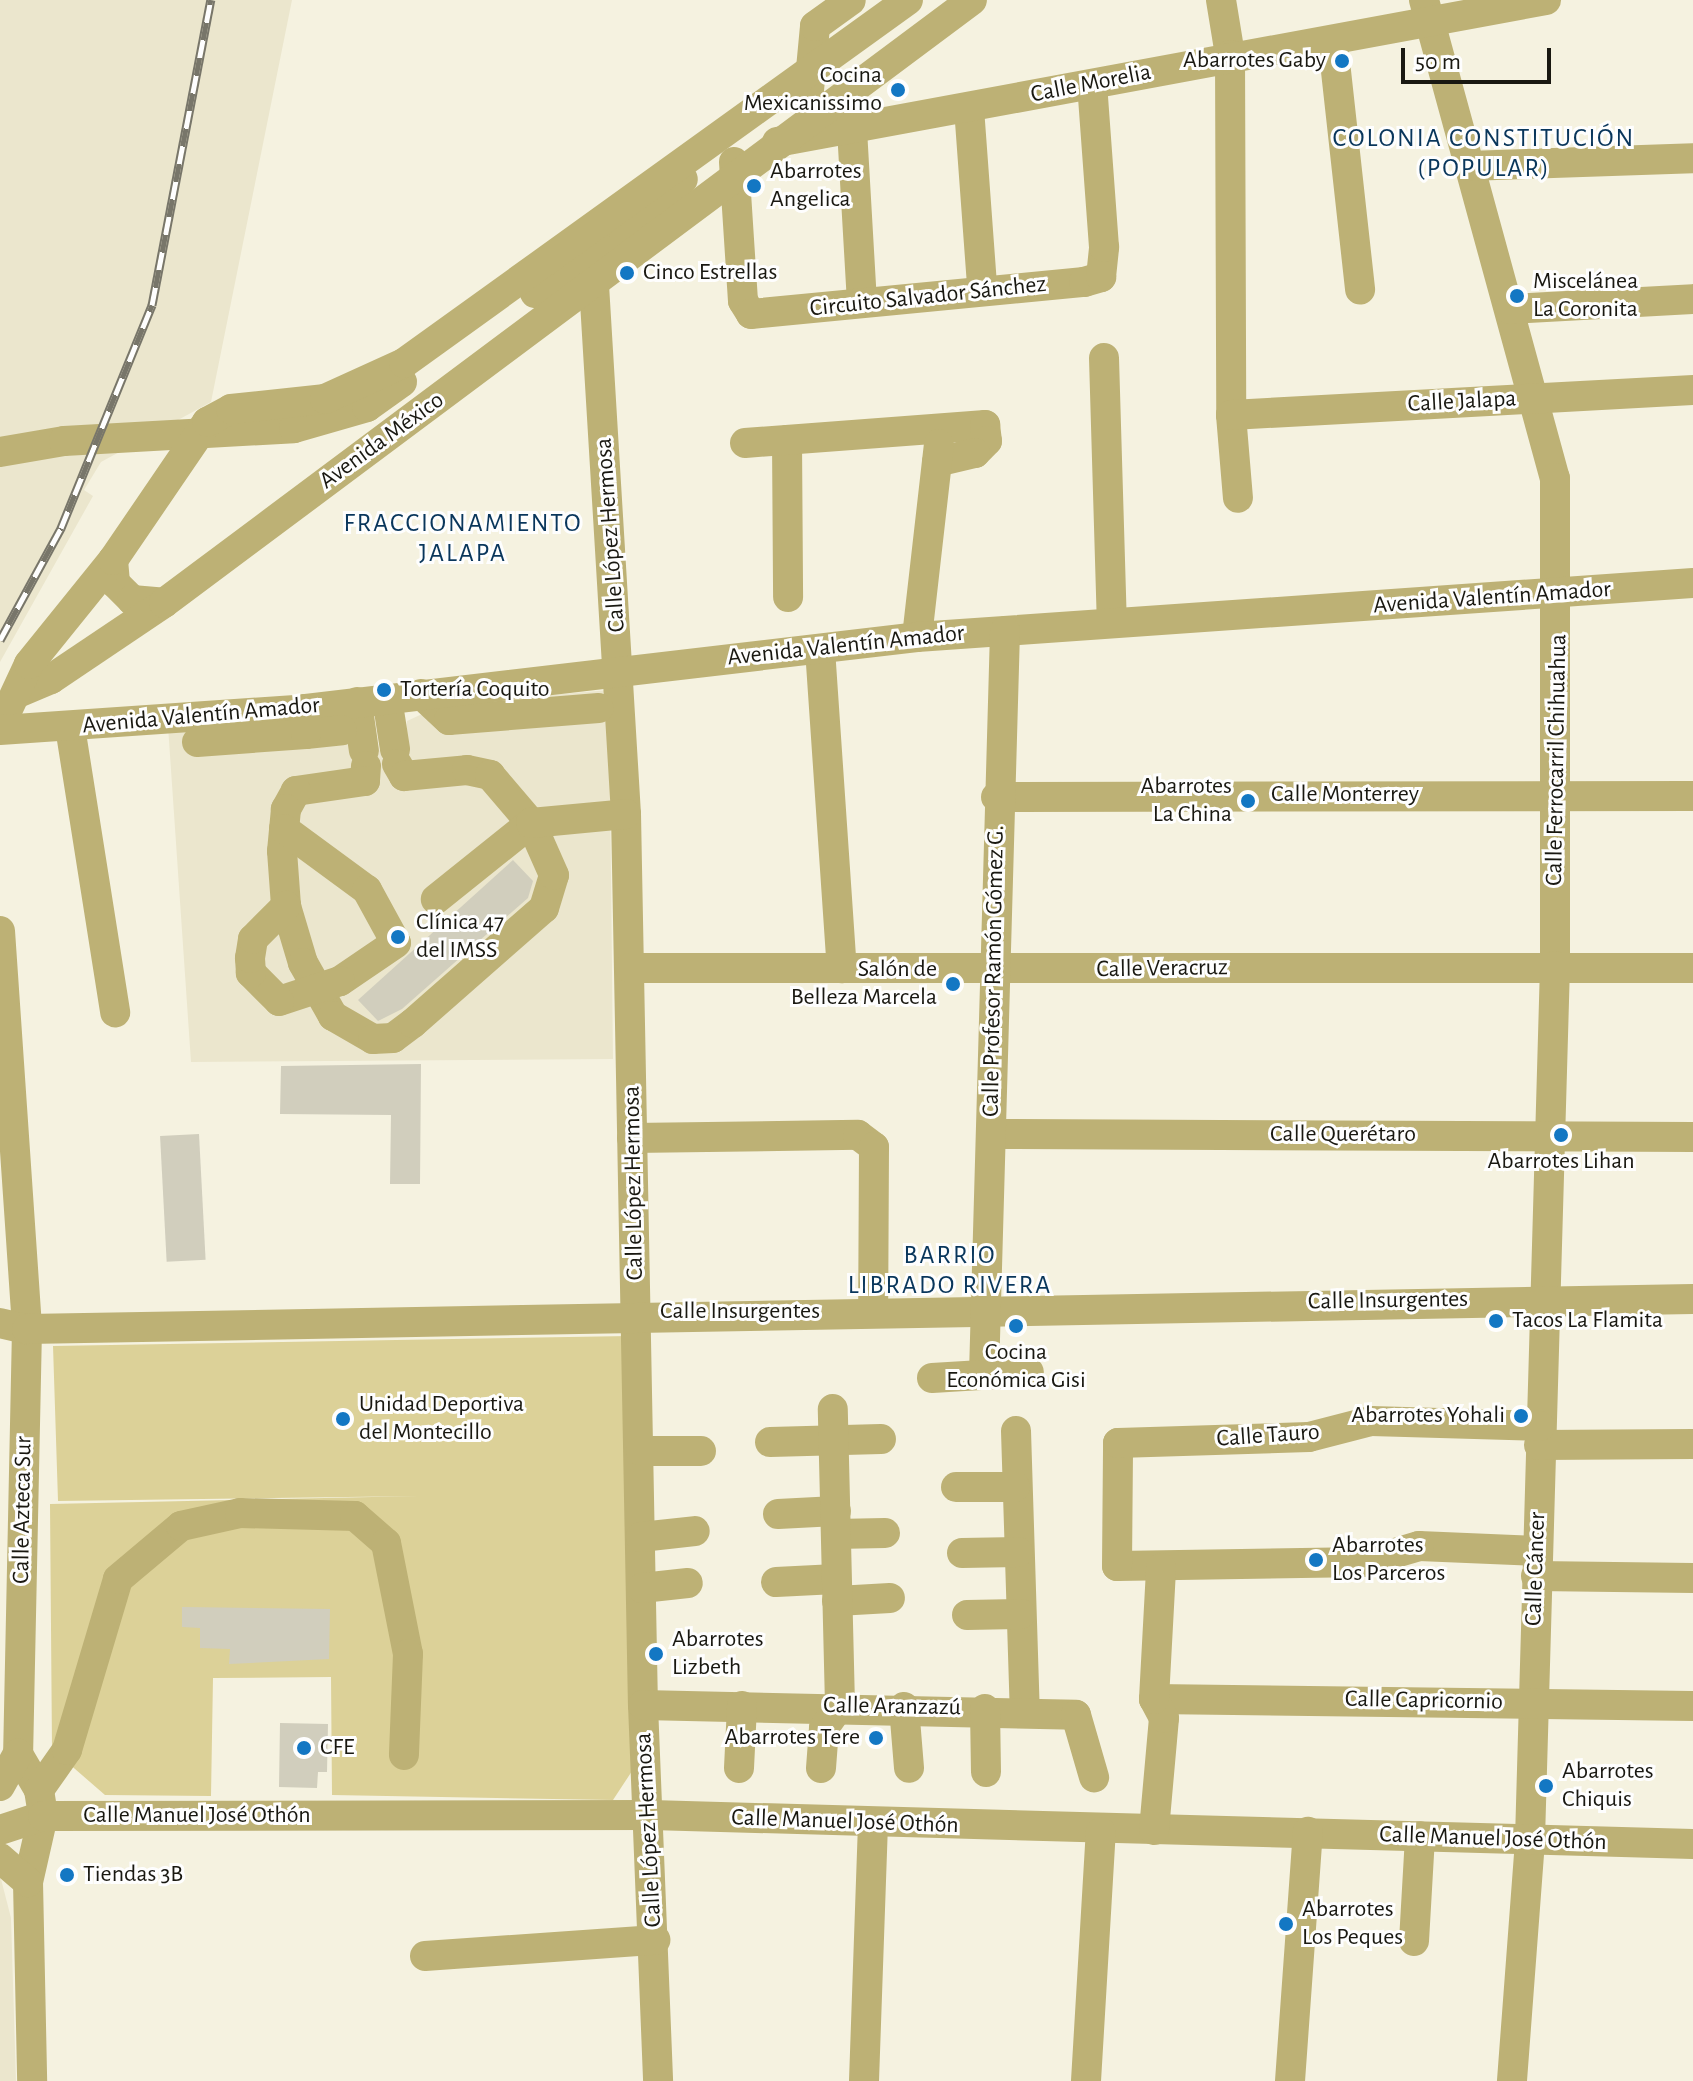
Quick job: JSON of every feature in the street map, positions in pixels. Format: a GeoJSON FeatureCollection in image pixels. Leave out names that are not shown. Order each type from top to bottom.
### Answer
{"type":"FeatureCollection","features":[{"type":"Feature","properties":{"kind":"street"},"geometry":{"type":"LineString","coordinates":[[812,114],[807,76],[815,26],[851,0]]}},
{"type":"Feature","properties":{"kind":"street","name":"Avenida México"},"geometry":{"type":"LineString","coordinates":[[0,728],[29,664],[113,560],[207,422],[231,409],[325,399],[404,363],[728,128],[807,76],[908,0]]}},
{"type":"Feature","properties":{"kind":"street","name":"Avenida México"},"geometry":{"type":"LineString","coordinates":[[18,693],[51,679],[164,603],[594,285],[812,114],[849,93],[972,0]]}},
{"type":"Feature","properties":{"kind":"street"},"geometry":{"type":"LineString","coordinates":[[1221,0],[1230,55],[1231,415],[1238,498]]}},
{"type":"Feature","properties":{"kind":"street","name":"Calle Morelia"},"geometry":{"type":"LineString","coordinates":[[777,142],[853,132],[1230,55],[1333,44],[1426,11],[1546,0]]}},
{"type":"Feature","properties":{"kind":"street","name":"Calle Ferrocarril Chihuahua"},"geometry":{"type":"LineString","coordinates":[[1426,11],[1555,478],[1560,594],[1553,794],[1555,966],[1547,1136],[1545,1297]]}},
{"type":"Feature","properties":{"kind":"street"},"geometry":{"type":"LineString","coordinates":[[1333,44],[1360,290]]}},
{"type":"Feature","properties":{"kind":"street"},"geometry":{"type":"LineString","coordinates":[[844,48],[853,132],[862,302]]}},
{"type":"Feature","properties":{"kind":"street","name":"Circuito Salvador Sánchez"},"geometry":{"type":"LineString","coordinates":[[728,128],[736,175],[743,301],[751,314],[982,287],[1101,277],[1092,85]]}},
{"type":"Feature","properties":{"kind":"street"},"geometry":{"type":"LineString","coordinates":[[969,108],[982,287]]}},
{"type":"Feature","properties":{"kind":"street","name":"Avenida México"},"geometry":{"type":"LineString","coordinates":[[0,452],[64,441],[294,428],[367,407],[624,232],[665,199],[728,128]]}},
{"type":"Feature","properties":{"kind":"street"},"geometry":{"type":"LineString","coordinates":[[1468,166],[1693,158]]}},
{"type":"Feature","properties":{"kind":"street","name":"Avenida México"},"geometry":{"type":"LineString","coordinates":[[665,199],[736,175]]}},
{"type":"Feature","properties":{"kind":"street","name":"Calle López Hermosa"},"geometry":{"type":"LineString","coordinates":[[594,285],[621,669],[641,1451],[643,1705],[651,1815],[658,2081]]}},
{"type":"Feature","properties":{"kind":"street"},"geometry":{"type":"LineString","coordinates":[[1510,309],[1693,299]]}},
{"type":"Feature","properties":{"kind":"street"},"geometry":{"type":"LineString","coordinates":[[1104,358],[1112,623]]}},
{"type":"Feature","properties":{"kind":"street","name":"Calle Jalapa"},"geometry":{"type":"LineString","coordinates":[[1231,415],[1693,390]]}},
{"type":"Feature","properties":{"kind":"street"},"geometry":{"type":"LineString","coordinates":[[745,443],[985,425],[987,441],[975,453],[937,462]]}},
{"type":"Feature","properties":{"kind":"street"},"geometry":{"type":"LineString","coordinates":[[917,637],[940,426]]}},
{"type":"Feature","properties":{"kind":"street"},"geometry":{"type":"LineString","coordinates":[[787,440],[788,597]]}},
{"type":"Feature","properties":{"kind":"street"},"geometry":{"type":"LineString","coordinates":[[113,560],[115,583],[132,600],[164,603]]}},
{"type":"Feature","properties":{"kind":"street","name":"Avenida Valentín Amador"},"geometry":{"type":"LineString","coordinates":[[0,728],[306,721],[357,702],[917,637],[1693,583]]}},
{"type":"Feature","properties":{"kind":"street","name":"Calle Profesor Ramón Gómez G."},"geometry":{"type":"LineString","coordinates":[[984,1374],[997,971],[996,797],[1005,631]]}},
{"type":"Feature","properties":{"kind":"street"},"geometry":{"type":"LineString","coordinates":[[820,649],[842,968]]}},
{"type":"Feature","properties":{"kind":"street"},"geometry":{"type":"LineString","coordinates":[[421,694],[449,720],[599,708]]}},
{"type":"Feature","properties":{"kind":"street"},"geometry":{"type":"LineString","coordinates":[[357,702],[365,781],[296,791],[284,829],[286,906],[318,989],[354,1034],[393,1038],[553,893],[551,856],[531,823],[490,775],[404,776],[396,757],[387,698]]}},
{"type":"Feature","properties":{"kind":"street"},"geometry":{"type":"LineString","coordinates":[[197,742],[306,721],[342,730]]}},
{"type":"Feature","properties":{"kind":"street"},"geometry":{"type":"LineString","coordinates":[[70,727],[115,1012]]}},
{"type":"Feature","properties":{"kind":"street","name":"Calle Monterrey"},"geometry":{"type":"LineString","coordinates":[[996,797],[1693,796]]}},
{"type":"Feature","properties":{"kind":"street"},"geometry":{"type":"LineString","coordinates":[[436,899],[531,823],[626,814]]}},
{"type":"Feature","properties":{"kind":"street"},"geometry":{"type":"LineString","coordinates":[[284,829],[367,890],[395,934],[385,957],[318,989],[279,1001],[251,973],[253,939],[286,906]]}},
{"type":"Feature","properties":{"kind":"street","name":"Calle Azteca Sur"},"geometry":{"type":"LineString","coordinates":[[0,931],[14,1326],[18,1754]]}},
{"type":"Feature","properties":{"kind":"street","name":"Calle Veracruz"},"geometry":{"type":"LineString","coordinates":[[630,968],[997,971],[1555,966],[1693,968]]}},
{"type":"Feature","properties":{"kind":"street","name":"Calle Querétaro"},"geometry":{"type":"LineString","coordinates":[[992,1134],[1693,1137]]}},
{"type":"Feature","properties":{"kind":"street"},"geometry":{"type":"LineString","coordinates":[[632,1138],[858,1135],[874,1147],[873,1311]]}},
{"type":"Feature","properties":{"kind":"street","name":"Calle Insurgentes"},"geometry":{"type":"LineString","coordinates":[[14,1326],[637,1313],[984,1311],[1545,1297],[1693,1299]]}},
{"type":"Feature","properties":{"kind":"street","name":"Calle Cáncer"},"geometry":{"type":"LineString","coordinates":[[1512,2081],[1530,1841],[1545,1297]]}},
{"type":"Feature","properties":{"kind":"street"},"geometry":{"type":"LineString","coordinates":[[932,1378],[1029,1372]]}},
{"type":"Feature","properties":{"kind":"street"},"geometry":{"type":"LineString","coordinates":[[821,1768],[824,1728],[840,1705],[833,1409]]}},
{"type":"Feature","properties":{"kind":"street","name":"Calle Tauro"},"geometry":{"type":"LineString","coordinates":[[1161,1568],[1117,1566],[1118,1443],[1309,1437],[1371,1421],[1540,1436]]}},
{"type":"Feature","properties":{"kind":"street"},"geometry":{"type":"LineString","coordinates":[[1016,1431],[1015,1487],[1025,1710]]}},
{"type":"Feature","properties":{"kind":"street"},"geometry":{"type":"LineString","coordinates":[[1540,1436],[1693,1444]]}},
{"type":"Feature","properties":{"kind":"street"},"geometry":{"type":"LineString","coordinates":[[770,1442],[881,1439]]}},
{"type":"Feature","properties":{"kind":"street"},"geometry":{"type":"LineString","coordinates":[[641,1451],[701,1451]]}},
{"type":"Feature","properties":{"kind":"street"},"geometry":{"type":"LineString","coordinates":[[956,1487],[1015,1487]]}},
{"type":"Feature","properties":{"kind":"street"},"geometry":{"type":"LineString","coordinates":[[32,2081],[28,1882],[41,1803],[67,1750],[118,1579],[181,1526],[240,1513],[355,1516],[386,1543],[408,1654],[404,1755]]}},
{"type":"Feature","properties":{"kind":"street"},"geometry":{"type":"LineString","coordinates":[[778,1514],[885,1533]]}},
{"type":"Feature","properties":{"kind":"street"},"geometry":{"type":"LineString","coordinates":[[641,1537],[695,1531]]}},
{"type":"Feature","properties":{"kind":"street"},"geometry":{"type":"LineString","coordinates":[[1154,1830],[1164,1718],[1154,1699],[1161,1568],[1365,1562],[1419,1546],[1536,1563],[1693,1578]]}},
{"type":"Feature","properties":{"kind":"street"},"geometry":{"type":"LineString","coordinates":[[962,1553],[1018,1552]]}},
{"type":"Feature","properties":{"kind":"street"},"geometry":{"type":"LineString","coordinates":[[776,1582],[890,1598]]}},
{"type":"Feature","properties":{"kind":"street"},"geometry":{"type":"LineString","coordinates":[[642,1588],[688,1583]]}},
{"type":"Feature","properties":{"kind":"street"},"geometry":{"type":"LineString","coordinates":[[967,1615],[1021,1614]]}},
{"type":"Feature","properties":{"kind":"street","name":"Calle Capricornio"},"geometry":{"type":"LineString","coordinates":[[1154,1699],[1693,1706]]}},
{"type":"Feature","properties":{"kind":"street","name":"Calle Aranzazú"},"geometry":{"type":"LineString","coordinates":[[643,1705],[840,1705],[1025,1710],[1076,1715],[1094,1777]]}},
{"type":"Feature","properties":{"kind":"street"},"geometry":{"type":"LineString","coordinates":[[739,1768],[742,1706]]}},
{"type":"Feature","properties":{"kind":"street"},"geometry":{"type":"LineString","coordinates":[[904,1707],[909,1768]]}},
{"type":"Feature","properties":{"kind":"street"},"geometry":{"type":"LineString","coordinates":[[985,1709],[986,1772]]}},
{"type":"Feature","properties":{"kind":"street"},"geometry":{"type":"LineString","coordinates":[[0,1786],[18,1754]]}},
{"type":"Feature","properties":{"kind":"street"},"geometry":{"type":"LineString","coordinates":[[18,1754],[41,1803]]}},
{"type":"Feature","properties":{"kind":"street","name":"Calle Manuel José Othón"},"geometry":{"type":"LineString","coordinates":[[0,1830],[41,1803],[651,1815],[1101,1832],[1308,1832],[1693,1844]]}},
{"type":"Feature","properties":{"kind":"street"},"geometry":{"type":"LineString","coordinates":[[864,2081],[873,1823]]}},
{"type":"Feature","properties":{"kind":"street"},"geometry":{"type":"LineString","coordinates":[[1086,2081],[1101,1832]]}},
{"type":"Feature","properties":{"kind":"street"},"geometry":{"type":"LineString","coordinates":[[1290,2081],[1308,1832]]}},
{"type":"Feature","properties":{"kind":"street"},"geometry":{"type":"LineString","coordinates":[[1414,1941],[1420,1836]]}},
{"type":"Feature","properties":{"kind":"street"},"geometry":{"type":"LineString","coordinates":[[0,1858],[28,1882]]}},
{"type":"Feature","properties":{"kind":"street"},"geometry":{"type":"LineString","coordinates":[[425,1956],[655,1940]]}},
{"type":"Feature","properties":{"kind":"shaded area"},"geometry":{"type":"Polygon","coordinates":[[[0,0],[292,0],[211,402],[101,462],[84,490],[93,496],[0,662],[0,0]]]}},
{"type":"Feature","properties":{"kind":"shaded area","name":"Clínica 47 del IMSS"},"geometry":{"type":"Polygon","coordinates":[[[609,690],[613,1059],[191,1062],[168,726],[297,710],[364,751],[405,749],[407,721],[444,704],[609,690]]]}},
{"type":"Feature","properties":{"kind":"shaded area"},"geometry":{"type":"Polygon","coordinates":[[[629,1336],[634,1768],[613,1800],[332,1795],[331,1677],[213,1678],[211,1796],[105,1795],[52,1749],[50,1504],[420,1496],[58,1501],[53,1346],[629,1336]]]}},
{"type":"Feature","properties":{"kind":"shaded area"},"geometry":{"type":"Polygon","coordinates":[[[0,1875],[11,1918],[16,2081],[0,2081],[0,1875]]]}},
{"type":"Feature","properties":{"kind":"building"},"geometry":{"type":"Polygon","coordinates":[[[513,860],[533,881],[528,898],[402,1009],[378,1021],[358,1000],[513,860]]]}},
{"type":"Feature","properties":{"kind":"building"},"geometry":{"type":"Polygon","coordinates":[[[421,1064],[420,1184],[390,1184],[391,1115],[280,1114],[281,1066],[421,1064]]]}},
{"type":"Feature","properties":{"kind":"building"},"geometry":{"type":"Polygon","coordinates":[[[199,1134],[206,1260],[167,1262],[160,1136],[199,1134]]]}},
{"type":"Feature","properties":{"kind":"building"},"geometry":{"type":"Polygon","coordinates":[[[182,1607],[330,1609],[329,1659],[229,1664],[230,1649],[200,1648],[200,1628],[182,1627],[182,1607]]]}},
{"type":"Feature","properties":{"kind":"building","name":"CFE"},"geometry":{"type":"Polygon","coordinates":[[[280,1723],[328,1724],[327,1772],[318,1772],[317,1788],[279,1787],[280,1723]]]}},
{"type":"Feature","properties":{"kind":"railway"},"geometry":{"type":"LineString","coordinates":[[0,640],[61,528],[152,305],[211,0]]}},
{"type":"Feature","properties":{"kind":"place","name":"Abarrotes Gaby"},"geometry":{"type":"Point","coordinates":[1342,61]}},
{"type":"Feature","properties":{"kind":"place","name":"Cocina Mexicanissimo"},"geometry":{"type":"Point","coordinates":[898,90]}},
{"type":"Feature","properties":{"kind":"place","name":"Abarrotes Angelica"},"geometry":{"type":"Point","coordinates":[754,186]}},
{"type":"Feature","properties":{"kind":"place","name":"Cinco Estrellas"},"geometry":{"type":"Point","coordinates":[627,273]}},
{"type":"Feature","properties":{"kind":"place","name":"Miscelánea La Coronita"},"geometry":{"type":"Point","coordinates":[1517,296]}},
{"type":"Feature","properties":{"kind":"place","name":"Tortería Coquito"},"geometry":{"type":"Point","coordinates":[384,690]}},
{"type":"Feature","properties":{"kind":"place","name":"Abarrotes La China"},"geometry":{"type":"Point","coordinates":[1248,801]}},
{"type":"Feature","properties":{"kind":"place","name":"Clínica 47 del IMSS"},"geometry":{"type":"Point","coordinates":[398,937]}},
{"type":"Feature","properties":{"kind":"place","name":"Salón de Belleza Marcela"},"geometry":{"type":"Point","coordinates":[953,984]}},
{"type":"Feature","properties":{"kind":"place","name":"Abarrotes Lihan"},"geometry":{"type":"Point","coordinates":[1561,1135]}},
{"type":"Feature","properties":{"kind":"place","name":"Tacos La Flamita"},"geometry":{"type":"Point","coordinates":[1496,1321]}},
{"type":"Feature","properties":{"kind":"place","name":"Cocina Económica Gisi"},"geometry":{"type":"Point","coordinates":[1016,1326]}},
{"type":"Feature","properties":{"kind":"place","name":"Abarrotes Yohali"},"geometry":{"type":"Point","coordinates":[1521,1416]}},
{"type":"Feature","properties":{"kind":"place","name":"Unidad Deportiva del Montecillo"},"geometry":{"type":"Point","coordinates":[343,1419]}},
{"type":"Feature","properties":{"kind":"place","name":"Abarrotes Los Parceros"},"geometry":{"type":"Point","coordinates":[1316,1560]}},
{"type":"Feature","properties":{"kind":"place","name":"Abarrotes Lizbeth"},"geometry":{"type":"Point","coordinates":[656,1654]}},
{"type":"Feature","properties":{"kind":"place","name":"Abarrotes Tere"},"geometry":{"type":"Point","coordinates":[876,1738]}},
{"type":"Feature","properties":{"kind":"place","name":"CFE"},"geometry":{"type":"Point","coordinates":[304,1748]}},
{"type":"Feature","properties":{"kind":"place","name":"Abarrotes Chiquis"},"geometry":{"type":"Point","coordinates":[1546,1786]}},
{"type":"Feature","properties":{"kind":"place","name":"Tiendas 3B"},"geometry":{"type":"Point","coordinates":[67,1875]}},
{"type":"Feature","properties":{"kind":"place","name":"Abarrotes Los Peques"},"geometry":{"type":"Point","coordinates":[1286,1924]}},
{"type":"Feature","properties":{"kind":"district","name":"COLONIA CONSTITUCIÓN (POPULAR)"},"geometry":{"type":"Point","coordinates":[1484,154]}},
{"type":"Feature","properties":{"kind":"district","name":"FRACCIONAMIENTO JALAPA"},"geometry":{"type":"Point","coordinates":[463,539]}},
{"type":"Feature","properties":{"kind":"district","name":"BARRIO LIBRADO RIVERA"},"geometry":{"type":"Point","coordinates":[950,1271]}}]}
